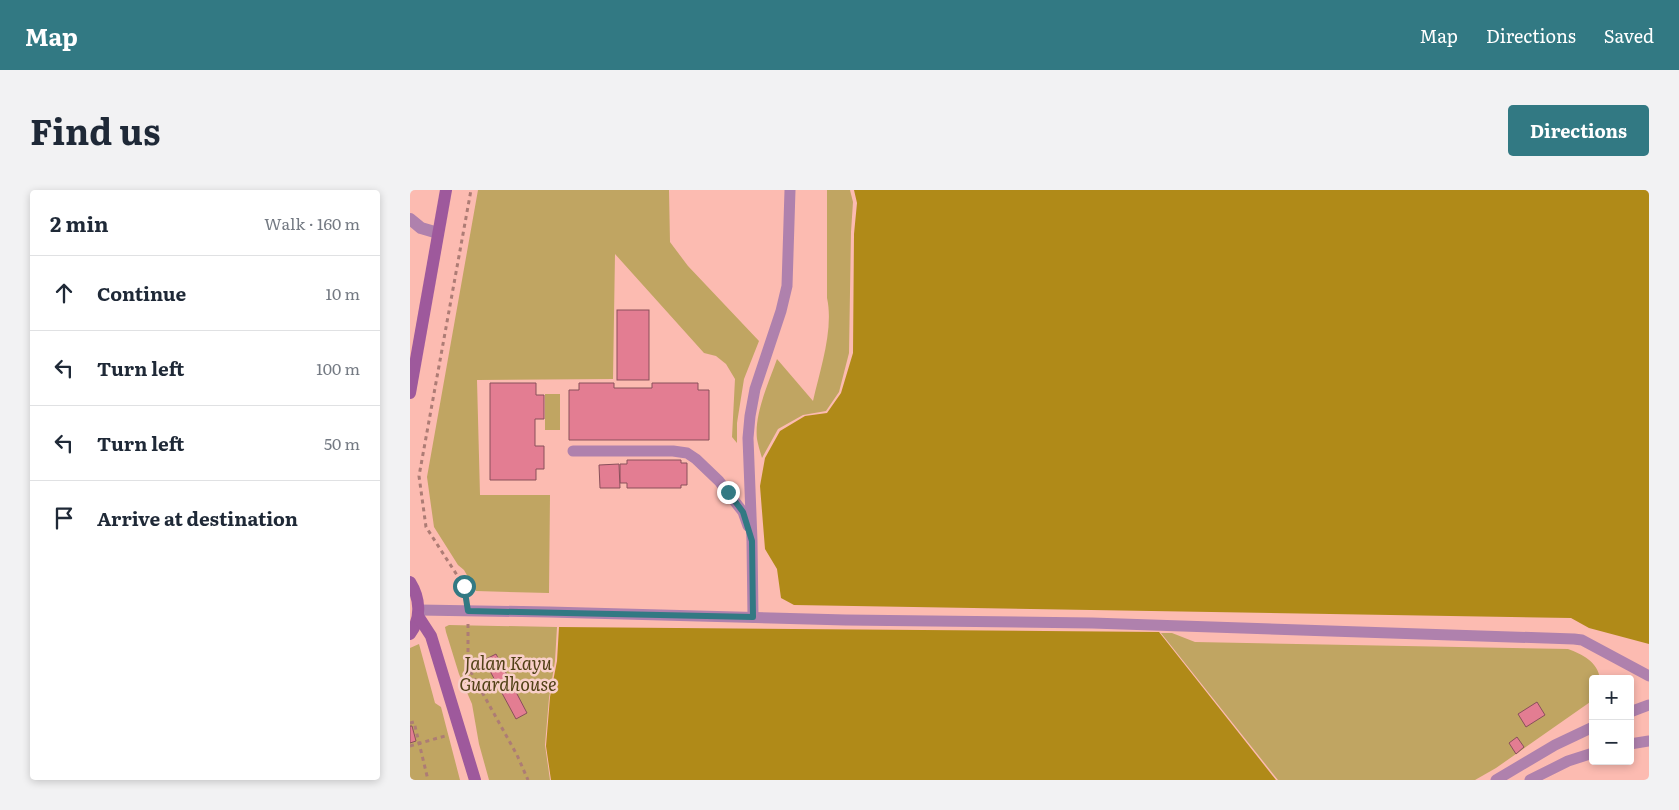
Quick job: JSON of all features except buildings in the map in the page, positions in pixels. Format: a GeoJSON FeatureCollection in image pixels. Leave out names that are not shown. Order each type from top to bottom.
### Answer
{"type":"FeatureCollection","features":[{"type":"Feature","properties":{"kind":"street"},"geometry":{"type":"LineString","coordinates":[[410,393],[446,190]]}},
{"type":"Feature","properties":{"kind":"street"},"geometry":{"type":"LineString","coordinates":[[410,219],[421,228],[438,233]]}},
{"type":"Feature","properties":{"kind":"street"},"geometry":{"type":"LineString","coordinates":[[410,582],[418,599],[418,613],[410,634]]}},
{"type":"Feature","properties":{"kind":"street"},"geometry":{"type":"LineString","coordinates":[[418,613],[430,636],[475,780]]}},
{"type":"Feature","properties":{"kind":"lane"},"geometry":{"type":"LineString","coordinates":[[753,617],[748,438],[755,389],[782,311],[787,286],[790,190]]}},
{"type":"Feature","properties":{"kind":"lane"},"geometry":{"type":"LineString","coordinates":[[573,451],[673,451],[687,453],[705,467],[743,512],[752,541]]}},
{"type":"Feature","properties":{"kind":"lane"},"geometry":{"type":"LineString","coordinates":[[418,613],[468,611],[1092,624],[1574,639],[1582,640],[1649,676]]}},
{"type":"Feature","properties":{"kind":"lane"},"geometry":{"type":"LineString","coordinates":[[1634,711],[1649,705]]}},
{"type":"Feature","properties":{"kind":"lane"},"geometry":{"type":"LineString","coordinates":[[1496,780],[1555,745],[1589,729]]}},
{"type":"Feature","properties":{"kind":"lane"},"geometry":{"type":"LineString","coordinates":[[1634,743],[1649,741]]}},
{"type":"Feature","properties":{"kind":"lane"},"geometry":{"type":"LineString","coordinates":[[1530,780],[1568,761],[1589,754]]}},
{"type":"Feature","properties":{"kind":"path"},"geometry":{"type":"LineString","coordinates":[[471,190],[419,476],[426,527],[464,586],[468,611],[468,667],[518,755],[528,780]]}},
{"type":"Feature","properties":{"kind":"path"},"geometry":{"type":"LineString","coordinates":[[410,722],[414,722],[428,780]]}},
{"type":"Feature","properties":{"kind":"path"},"geometry":{"type":"LineString","coordinates":[[410,746],[461,731]]}},
{"type":"Feature","properties":{"kind":"green space"},"geometry":{"type":"Polygon","coordinates":[[[478,190],[669,190],[670,242],[688,266],[759,341],[744,379],[737,423],[737,443],[732,437],[735,379],[726,364],[716,356],[704,353],[615,254],[613,379],[477,380],[480,495],[550,495],[549,593],[476,591],[434,527],[427,477],[478,190]]]}},
{"type":"Feature","properties":{"kind":"green space"},"geometry":{"type":"Polygon","coordinates":[[[827,190],[850,190],[853,202],[849,353],[839,392],[826,411],[803,415],[778,429],[762,458],[757,439],[758,419],[763,398],[777,359],[813,401],[829,323],[827,298],[827,190]]]}},
{"type":"Feature","properties":{"kind":"green space"},"geometry":{"type":"Polygon","coordinates":[[[545,394],[560,394],[560,430],[545,430],[545,394]]]}},
{"type":"Feature","properties":{"kind":"green space","name":"Jalan Kayu Guardhouse"},"geometry":{"type":"Polygon","coordinates":[[[449,625],[557,627],[545,745],[550,780],[489,780],[479,744],[472,704],[459,674],[446,632],[445,627],[449,625]]]}},
{"type":"Feature","properties":{"kind":"green space"},"geometry":{"type":"Polygon","coordinates":[[[1161,633],[1172,633],[1195,642],[1568,649],[1584,656],[1593,663],[1599,673],[1599,675],[1589,675],[1589,703],[1496,768],[1475,780],[1278,780],[1161,633]]]}},
{"type":"Feature","properties":{"kind":"green space","name":"Jalan Kayu Guardhouse"},"geometry":{"type":"Polygon","coordinates":[[[419,644],[435,703],[441,707],[460,780],[410,780],[410,648],[419,644]]]}},
{"type":"Feature","properties":{"kind":"shaded area"},"geometry":{"type":"Polygon","coordinates":[[[854,190],[1649,190],[1649,644],[1589,628],[1571,618],[794,605],[781,598],[777,569],[765,549],[760,486],[765,458],[780,431],[805,416],[827,413],[841,393],[853,353],[854,234],[857,203],[854,190]]]}},
{"type":"Feature","properties":{"kind":"shaded area"},"geometry":{"type":"Polygon","coordinates":[[[559,627],[1159,632],[1276,780],[551,780],[546,746],[550,697],[557,661],[559,627]]]}},
{"type":"Feature","properties":{"kind":"route"},"geometry":{"type":"LineString","coordinates":[[464,586],[468,611],[753,617],[752,541],[743,512],[728,492]]}}]}
